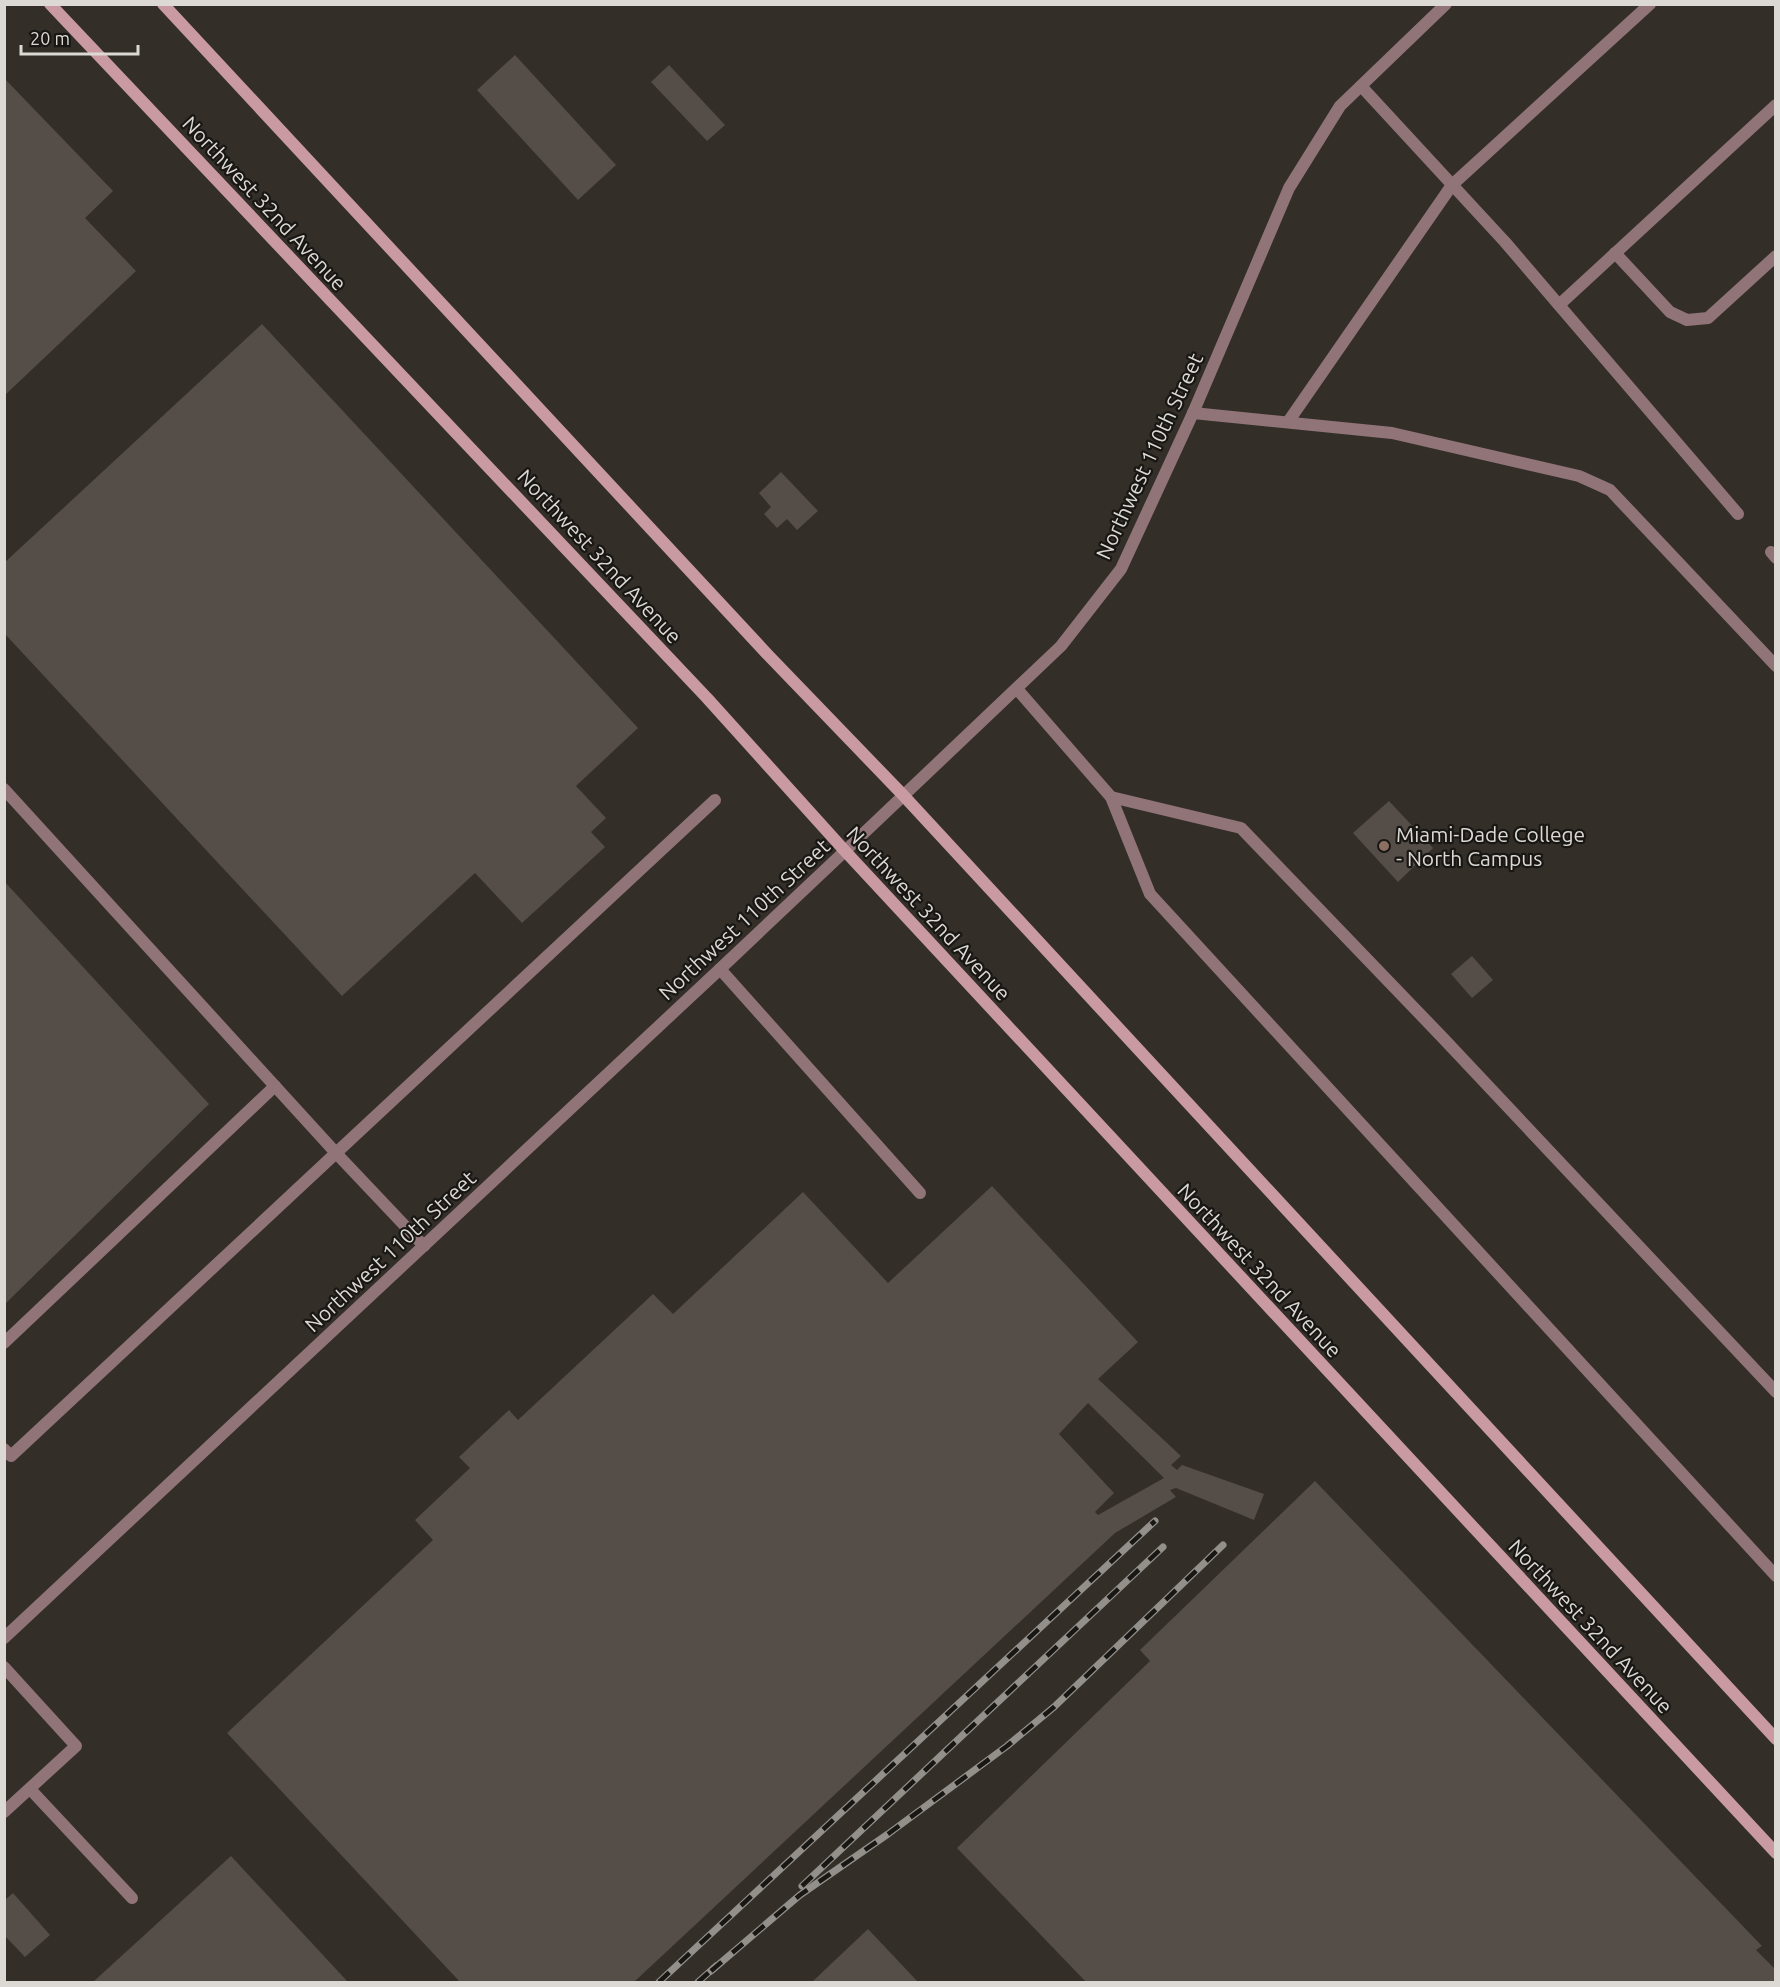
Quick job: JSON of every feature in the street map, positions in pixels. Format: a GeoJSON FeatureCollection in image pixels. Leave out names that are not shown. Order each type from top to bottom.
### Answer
{"type":"FeatureCollection","features":[{"type":"Feature","properties":{"kind":"main road","name":"Northwest 32nd Avenue"},"geometry":{"type":"LineString","coordinates":[[50,4],[707,698],[844,851],[1776,1853]]}},
{"type":"Feature","properties":{"kind":"main road"},"geometry":{"type":"LineString","coordinates":[[163,4],[769,656],[903,795],[1776,1739]]}},
{"type":"Feature","properties":{"kind":"street","name":"Northwest 110th Street"},"geometry":{"type":"LineString","coordinates":[[4,1638],[1062,646],[1121,569],[1193,413],[1289,188],[1340,106],[1446,4]]}},
{"type":"Feature","properties":{"kind":"street"},"geometry":{"type":"LineString","coordinates":[[1288,422],[1452,184],[1650,4]]}},
{"type":"Feature","properties":{"kind":"street"},"geometry":{"type":"LineString","coordinates":[[1361,86],[1505,242],[1738,514]]}},
{"type":"Feature","properties":{"kind":"street"},"geometry":{"type":"LineString","coordinates":[[1559,305],[1776,105]]}},
{"type":"Feature","properties":{"kind":"street"},"geometry":{"type":"LineString","coordinates":[[1615,253],[1670,312],[1687,321],[1708,318],[1776,256]]}},
{"type":"Feature","properties":{"kind":"street"},"geometry":{"type":"LineString","coordinates":[[1193,413],[1392,433],[1579,476],[1610,490],[1776,666]]}},
{"type":"Feature","properties":{"kind":"street"},"geometry":{"type":"LineString","coordinates":[[1017,689],[1111,797],[1149,894],[1775,1574]]}},
{"type":"Feature","properties":{"kind":"street"},"geometry":{"type":"LineString","coordinates":[[4,789],[423,1246]]}},
{"type":"Feature","properties":{"kind":"street"},"geometry":{"type":"LineString","coordinates":[[1111,797],[1241,828],[1442,1037],[1776,1392]]}},
{"type":"Feature","properties":{"kind":"street"},"geometry":{"type":"LineString","coordinates":[[4,1449],[11,1456],[715,800]]}},
{"type":"Feature","properties":{"kind":"street"},"geometry":{"type":"LineString","coordinates":[[720,969],[920,1193]]}},
{"type":"Feature","properties":{"kind":"street"},"geometry":{"type":"LineString","coordinates":[[4,1343],[275,1086]]}},
{"type":"Feature","properties":{"kind":"street"},"geometry":{"type":"LineString","coordinates":[[4,1667],[76,1746],[4,1812]]}},
{"type":"Feature","properties":{"kind":"street"},"geometry":{"type":"LineString","coordinates":[[30,1789],[132,1898]]}},
{"type":"Feature","properties":{"kind":"building"},"geometry":{"type":"Polygon","coordinates":[[[515,55],[616,165],[578,200],[477,90],[515,55]]]}},
{"type":"Feature","properties":{"kind":"building"},"geometry":{"type":"Polygon","coordinates":[[[669,65],[725,125],[707,141],[651,82],[669,65]]]}},
{"type":"Feature","properties":{"kind":"building"},"geometry":{"type":"Polygon","coordinates":[[[4,78],[113,191],[85,218],[136,271],[4,396],[4,78]]]}},
{"type":"Feature","properties":{"kind":"building"},"geometry":{"type":"Polygon","coordinates":[[[262,324],[638,728],[576,786],[606,818],[591,832],[605,847],[522,923],[475,873],[342,996],[4,633],[4,563],[262,324]]]}},
{"type":"Feature","properties":{"kind":"building"},"geometry":{"type":"Polygon","coordinates":[[[781,472],[818,511],[797,530],[787,519],[777,528],[764,514],[771,507],[759,493],[781,472]]]}},
{"type":"Feature","properties":{"kind":"building"},"geometry":{"type":"Polygon","coordinates":[[[1389,801],[1433,848],[1398,882],[1353,833],[1389,801]]]}},
{"type":"Feature","properties":{"kind":"building"},"geometry":{"type":"Polygon","coordinates":[[[4,881],[209,1104],[4,1305],[4,881]]]}},
{"type":"Feature","properties":{"kind":"building"},"geometry":{"type":"Polygon","coordinates":[[[1472,956],[1493,980],[1472,998],[1451,974],[1472,956]]]}},
{"type":"Feature","properties":{"kind":"building"},"geometry":{"type":"Polygon","coordinates":[[[992,1186],[1138,1342],[1098,1379],[1181,1456],[1171,1465],[1177,1470],[1182,1465],[1264,1494],[1254,1520],[1176,1488],[1170,1490],[1176,1497],[1115,1533],[634,1982],[460,1982],[227,1733],[433,1540],[415,1520],[470,1468],[459,1457],[509,1410],[518,1420],[653,1294],[673,1314],[803,1192],[888,1283],[992,1186]],[[1088,1403],[1059,1434],[1114,1493],[1095,1512],[1098,1515],[1164,1478],[1088,1403]]]}},
{"type":"Feature","properties":{"kind":"building"},"geometry":{"type":"Polygon","coordinates":[[[1315,1481],[1762,1946],[1756,1950],[1776,1970],[1776,1982],[1086,1982],[957,1848],[1150,1661],[1140,1650],[1315,1481]]]}},
{"type":"Feature","properties":{"kind":"building"},"geometry":{"type":"Polygon","coordinates":[[[231,1856],[348,1982],[93,1982],[231,1856]]]}},
{"type":"Feature","properties":{"kind":"building"},"geometry":{"type":"Polygon","coordinates":[[[13,1893],[50,1935],[25,1957],[4,1935],[4,1901],[13,1893]]]}},
{"type":"Feature","properties":{"kind":"building"},"geometry":{"type":"Polygon","coordinates":[[[868,1929],[918,1982],[812,1982],[868,1929]]]}},
{"type":"Feature","properties":{"kind":"railway"},"geometry":{"type":"LineString","coordinates":[[659,1982],[1155,1521]]}},
{"type":"Feature","properties":{"kind":"railway"},"geometry":{"type":"LineString","coordinates":[[711,1971],[800,1895],[888,1834],[1007,1746],[1054,1707],[1223,1545]]}},
{"type":"Feature","properties":{"kind":"railway"},"geometry":{"type":"LineString","coordinates":[[802,1886],[1163,1547]]}},
{"type":"Feature","properties":{"kind":"railway"},"geometry":{"type":"LineString","coordinates":[[698,1982],[716,1966]]}},
{"type":"Feature","properties":{"kind":"place","name":"Miami-Dade College - North Campus"},"geometry":{"type":"Point","coordinates":[1384,846]}}]}
